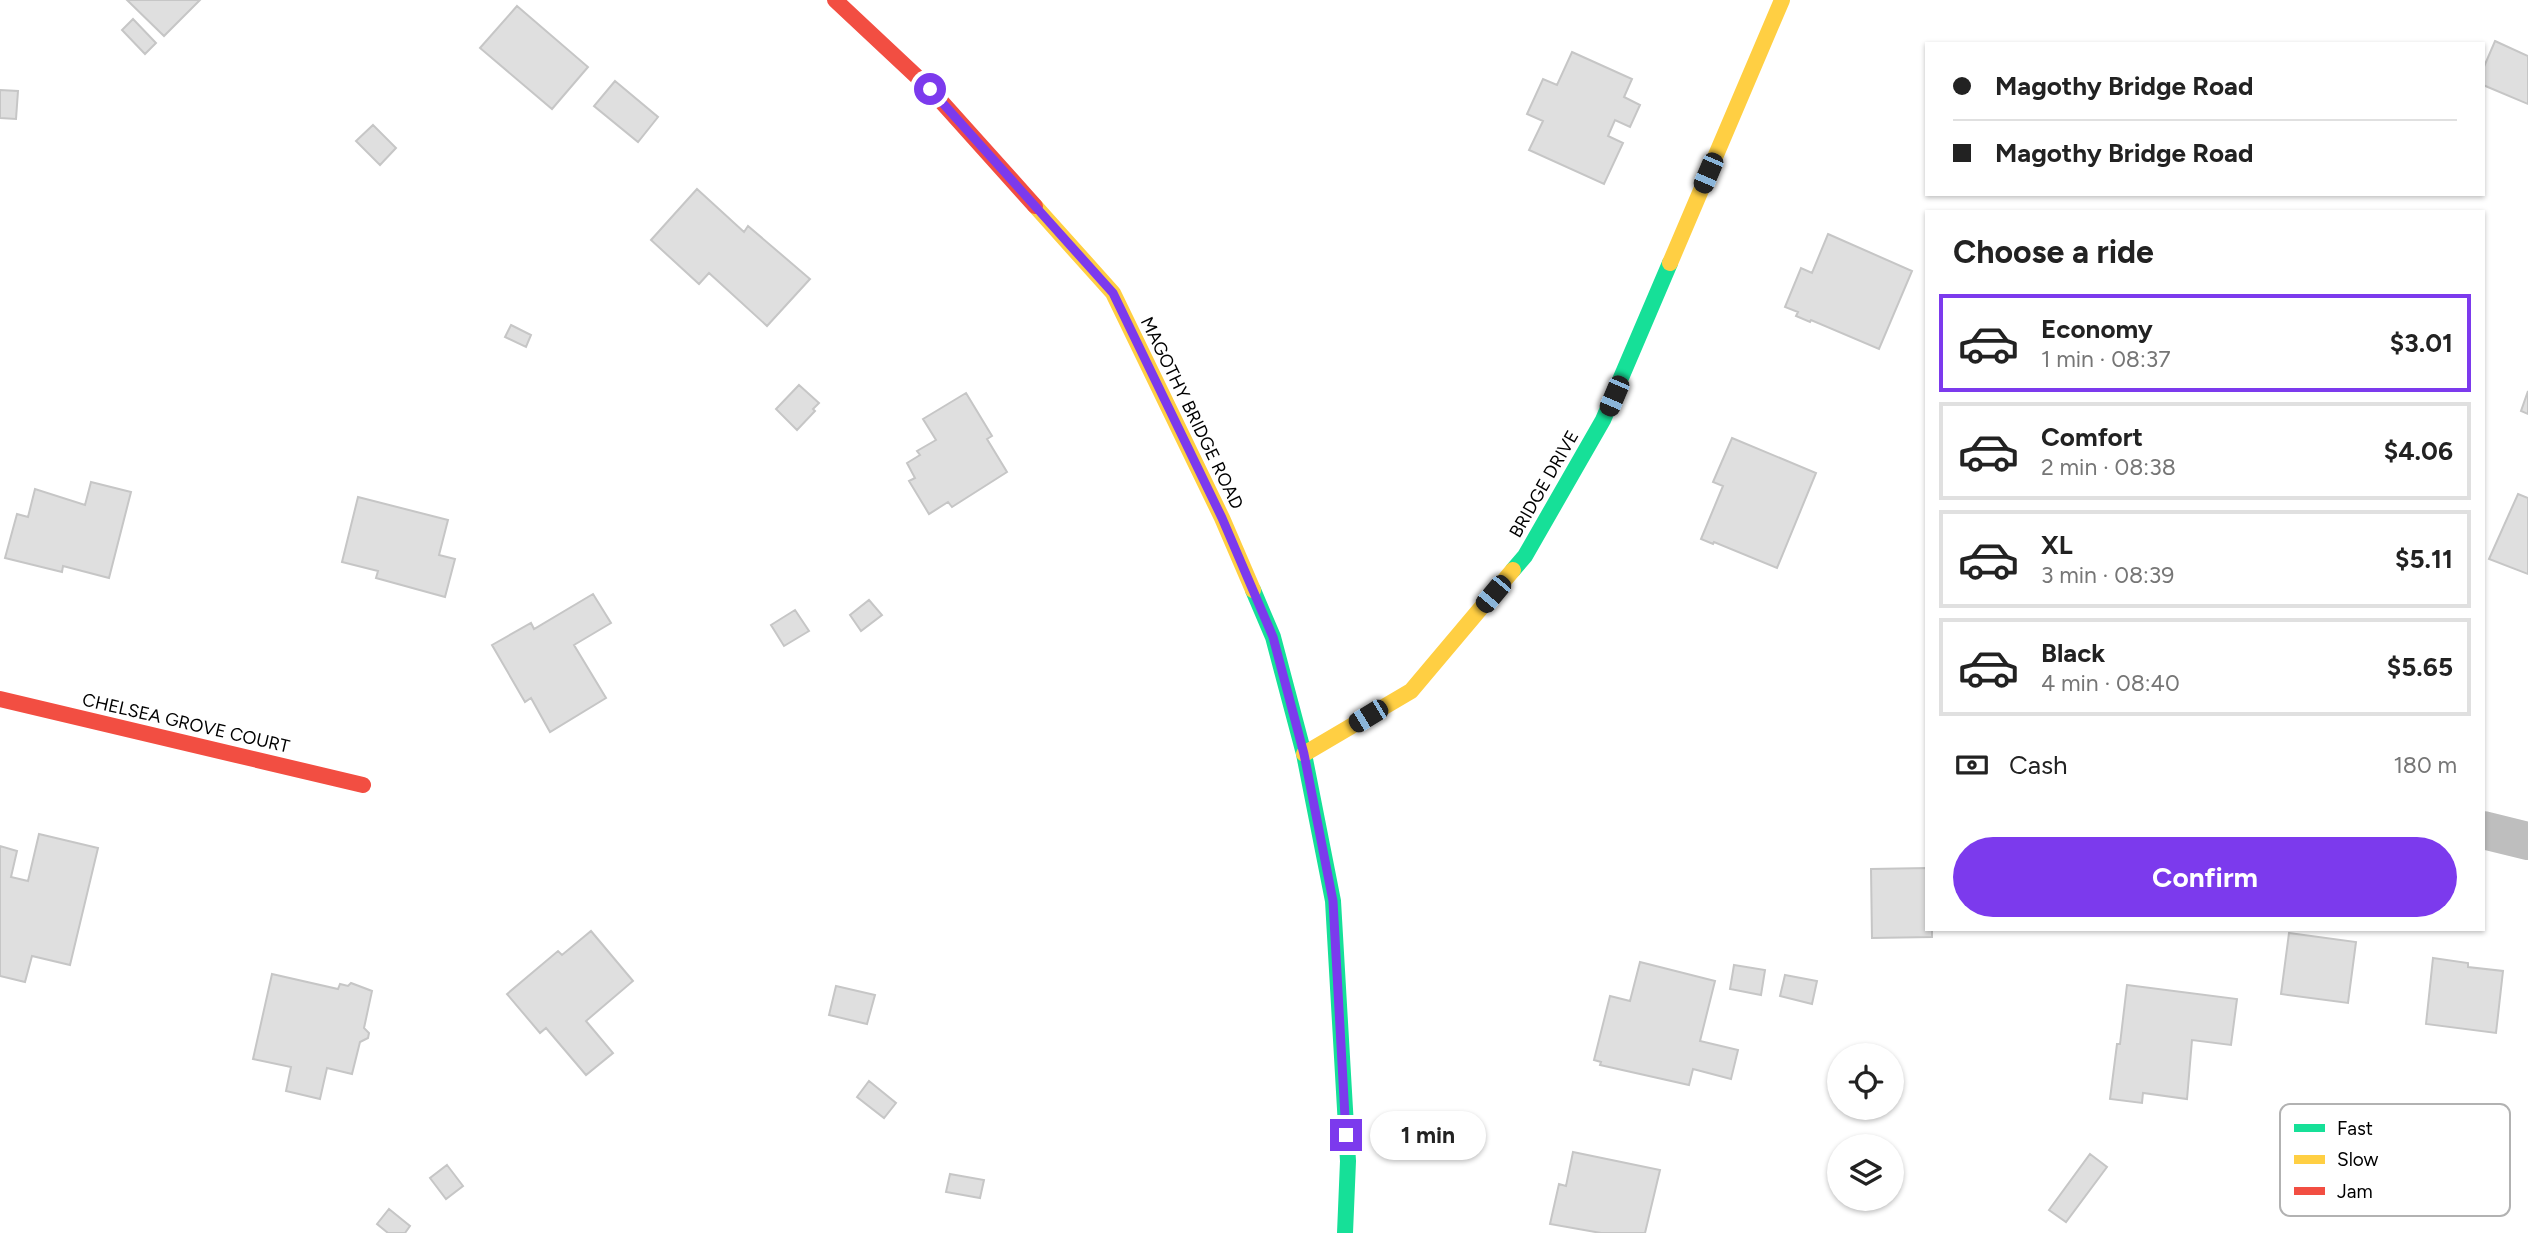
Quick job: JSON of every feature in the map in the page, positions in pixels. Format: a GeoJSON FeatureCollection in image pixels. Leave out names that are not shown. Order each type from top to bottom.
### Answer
{"type":"FeatureCollection","features":[{"type":"Feature","properties":{"kind":"main road","name":"MAGOTHY BRIDGE ROAD"},"geometry":{"type":"LineString","coordinates":[[835,0],[930,89],[1113,293],[1222,518],[1273,637],[1304,754],[1333,901],[1348,1161],[1345,1233]]}},
{"type":"Feature","properties":{"kind":"main road","name":"BRIDGE DRIVE"},"geometry":{"type":"LineString","coordinates":[[1304,754],[1412,691],[1525,556],[1603,420],[1782,0]]}},
{"type":"Feature","properties":{"kind":"main road","name":"CHELSEA GROVE COURT"},"geometry":{"type":"LineString","coordinates":[[0,699],[363,785]]}},
{"type":"Feature","properties":{"kind":"street"},"geometry":{"type":"LineString","coordinates":[[2485,830],[2528,841]]}},
{"type":"Feature","properties":{"kind":"building"},"geometry":{"type":"Polygon","coordinates":[[[127,0],[200,0],[164,36],[127,0]]]}},
{"type":"Feature","properties":{"kind":"building"},"geometry":{"type":"Polygon","coordinates":[[[517,6],[588,67],[552,109],[480,48],[517,6]]]}},
{"type":"Feature","properties":{"kind":"building"},"geometry":{"type":"Polygon","coordinates":[[[133,19],[156,43],[145,54],[122,30],[133,19]]]}},
{"type":"Feature","properties":{"kind":"building"},"geometry":{"type":"Polygon","coordinates":[[[2495,41],[2528,56],[2528,104],[2485,86],[2485,64],[2495,41]]]}},
{"type":"Feature","properties":{"kind":"building"},"geometry":{"type":"Polygon","coordinates":[[[1572,52],[1632,79],[1624,97],[1640,105],[1630,127],[1615,120],[1608,136],[1623,143],[1604,184],[1529,150],[1543,121],[1527,114],[1543,79],[1557,85],[1572,52]]]}},
{"type":"Feature","properties":{"kind":"building"},"geometry":{"type":"Polygon","coordinates":[[[615,81],[658,117],[638,142],[594,106],[615,81]]]}},
{"type":"Feature","properties":{"kind":"building"},"geometry":{"type":"Polygon","coordinates":[[[0,90],[18,91],[16,119],[0,118],[0,90]]]}},
{"type":"Feature","properties":{"kind":"building"},"geometry":{"type":"Polygon","coordinates":[[[373,125],[396,148],[380,165],[356,141],[373,125]]]}},
{"type":"Feature","properties":{"kind":"building"},"geometry":{"type":"Polygon","coordinates":[[[697,189],[744,232],[748,226],[810,279],[767,326],[709,273],[699,284],[651,240],[697,189]]]}},
{"type":"Feature","properties":{"kind":"building"},"geometry":{"type":"Polygon","coordinates":[[[1828,234],[1912,271],[1879,349],[1796,316],[1798,312],[1785,307],[1801,268],[1812,273],[1828,234]]]}},
{"type":"Feature","properties":{"kind":"building"},"geometry":{"type":"Polygon","coordinates":[[[511,325],[531,335],[526,347],[505,337],[511,325]]]}},
{"type":"Feature","properties":{"kind":"building"},"geometry":{"type":"Polygon","coordinates":[[[799,385],[819,403],[797,430],[776,409],[799,385]]]}},
{"type":"Feature","properties":{"kind":"building"},"geometry":{"type":"Polygon","coordinates":[[[2528,391],[2528,414],[2521,411],[2528,391]]]}},
{"type":"Feature","properties":{"kind":"building"},"geometry":{"type":"Polygon","coordinates":[[[966,393],[992,436],[987,439],[1007,472],[952,507],[948,502],[929,514],[909,481],[915,478],[907,463],[920,455],[917,451],[936,440],[923,419],[966,393]]]}},
{"type":"Feature","properties":{"kind":"building"},"geometry":{"type":"Polygon","coordinates":[[[1732,438],[1816,473],[1777,568],[1701,539],[1723,486],[1713,482],[1732,438]]]}},
{"type":"Feature","properties":{"kind":"building"},"geometry":{"type":"Polygon","coordinates":[[[91,482],[131,492],[109,578],[63,566],[62,572],[5,558],[17,514],[28,517],[35,489],[85,505],[91,482]]]}},
{"type":"Feature","properties":{"kind":"building"},"geometry":{"type":"Polygon","coordinates":[[[2518,494],[2528,498],[2528,574],[2489,559],[2518,494]]]}},
{"type":"Feature","properties":{"kind":"building"},"geometry":{"type":"Polygon","coordinates":[[[358,497],[448,520],[439,555],[455,559],[445,597],[376,578],[378,571],[342,562],[358,497]]]}},
{"type":"Feature","properties":{"kind":"building"},"geometry":{"type":"Polygon","coordinates":[[[593,594],[611,623],[574,645],[606,698],[550,732],[531,698],[525,702],[492,645],[531,623],[534,629],[593,594]]]}},
{"type":"Feature","properties":{"kind":"building"},"geometry":{"type":"Polygon","coordinates":[[[869,600],[882,615],[861,631],[850,615],[869,600]]]}},
{"type":"Feature","properties":{"kind":"building"},"geometry":{"type":"Polygon","coordinates":[[[795,610],[809,631],[784,646],[771,625],[795,610]]]}},
{"type":"Feature","properties":{"kind":"building"},"geometry":{"type":"Polygon","coordinates":[[[39,834],[98,848],[70,965],[32,956],[25,982],[0,976],[0,846],[17,851],[11,877],[28,881],[39,834]]]}},
{"type":"Feature","properties":{"kind":"building"},"geometry":{"type":"Polygon","coordinates":[[[1925,868],[1925,931],[1932,931],[1932,937],[1872,938],[1871,869],[1925,868]]]}},
{"type":"Feature","properties":{"kind":"building"},"geometry":{"type":"Polygon","coordinates":[[[591,931],[633,981],[586,1021],[613,1053],[586,1075],[546,1028],[540,1033],[507,994],[558,951],[562,955],[591,931]]]}},
{"type":"Feature","properties":{"kind":"building"},"geometry":{"type":"Polygon","coordinates":[[[2289,933],[2356,942],[2348,1003],[2281,994],[2289,933]]]}},
{"type":"Feature","properties":{"kind":"building"},"geometry":{"type":"Polygon","coordinates":[[[2433,958],[2468,963],[2468,967],[2503,971],[2496,1033],[2426,1024],[2433,958]]]}},
{"type":"Feature","properties":{"kind":"building"},"geometry":{"type":"Polygon","coordinates":[[[1640,962],[1715,981],[1700,1041],[1738,1050],[1731,1079],[1693,1069],[1689,1085],[1600,1065],[1601,1062],[1594,1060],[1610,996],[1630,1001],[1640,962]]]}},
{"type":"Feature","properties":{"kind":"building"},"geometry":{"type":"Polygon","coordinates":[[[1734,965],[1765,970],[1761,995],[1730,989],[1734,965]]]}},
{"type":"Feature","properties":{"kind":"building"},"geometry":{"type":"Polygon","coordinates":[[[272,974],[338,989],[340,984],[348,986],[351,983],[372,991],[364,1028],[369,1033],[368,1038],[360,1042],[352,1074],[327,1068],[320,1099],[286,1091],[291,1067],[253,1059],[272,974]]]}},
{"type":"Feature","properties":{"kind":"building"},"geometry":{"type":"Polygon","coordinates":[[[1785,975],[1817,981],[1812,1004],[1780,996],[1785,975]]]}},
{"type":"Feature","properties":{"kind":"building"},"geometry":{"type":"Polygon","coordinates":[[[2127,985],[2237,999],[2231,1045],[2192,1040],[2187,1099],[2143,1093],[2142,1103],[2110,1099],[2127,985]]]}},
{"type":"Feature","properties":{"kind":"building"},"geometry":{"type":"Polygon","coordinates":[[[836,986],[875,995],[867,1024],[829,1015],[836,986]]]}},
{"type":"Feature","properties":{"kind":"building"},"geometry":{"type":"Polygon","coordinates":[[[869,1081],[896,1103],[884,1118],[857,1097],[869,1081]]]}},
{"type":"Feature","properties":{"kind":"building"},"geometry":{"type":"Polygon","coordinates":[[[1573,1152],[1660,1170],[1645,1233],[1601,1233],[1550,1224],[1559,1184],[1566,1186],[1573,1152]]]}},
{"type":"Feature","properties":{"kind":"building"},"geometry":{"type":"Polygon","coordinates":[[[2090,1154],[2107,1167],[2066,1222],[2049,1210],[2090,1154]]]}},
{"type":"Feature","properties":{"kind":"building"},"geometry":{"type":"Polygon","coordinates":[[[447,1165],[463,1186],[446,1199],[430,1178],[447,1165]]]}},
{"type":"Feature","properties":{"kind":"building"},"geometry":{"type":"Polygon","coordinates":[[[950,1174],[984,1180],[980,1198],[946,1192],[950,1174]]]}},
{"type":"Feature","properties":{"kind":"building"},"geometry":{"type":"Polygon","coordinates":[[[389,1209],[410,1226],[405,1233],[388,1233],[377,1224],[389,1209]]]}},
{"type":"Feature","properties":{"kind":"traffic: fast"},"geometry":{"type":"LineString","coordinates":[[1513,570],[1525,556],[1603,420],[1670,263]]}},
{"type":"Feature","properties":{"kind":"traffic: fast"},"geometry":{"type":"LineString","coordinates":[[1253,590],[1273,637],[1304,754],[1333,901],[1348,1161],[1345,1233]]}},
{"type":"Feature","properties":{"kind":"traffic: slow"},"geometry":{"type":"LineString","coordinates":[[1670,263],[1782,0]]}},
{"type":"Feature","properties":{"kind":"traffic: slow"},"geometry":{"type":"LineString","coordinates":[[1035,206],[1113,293],[1222,518],[1253,590]]}},
{"type":"Feature","properties":{"kind":"traffic: slow"},"geometry":{"type":"LineString","coordinates":[[1304,754],[1411,691],[1513,570]]}},
{"type":"Feature","properties":{"kind":"traffic: jam"},"geometry":{"type":"LineString","coordinates":[[835,0],[930,89],[1035,206]]}},
{"type":"Feature","properties":{"kind":"traffic: jam"},"geometry":{"type":"LineString","coordinates":[[0,699],[363,785]]}},
{"type":"Feature","properties":{"kind":"route"},"geometry":{"type":"LineString","coordinates":[[930,89],[1113,293],[1222,518],[1273,637],[1304,754],[1333,901],[1346,1135]]}}]}
